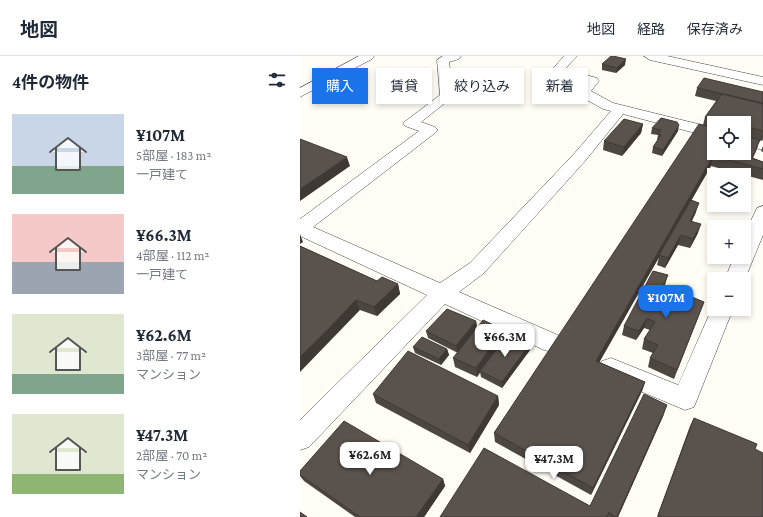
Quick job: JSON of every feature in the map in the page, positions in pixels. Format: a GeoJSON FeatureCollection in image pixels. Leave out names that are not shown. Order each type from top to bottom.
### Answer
{"type":"FeatureCollection","features":[{"type":"Feature","properties":{"kind":"street"},"geometry":{"type":"LineString","coordinates":[[346,68],[368,56]]}},
{"type":"Feature","properties":{"kind":"street"},"geometry":{"type":"LineString","coordinates":[[455,56],[443,60],[447,96],[410,123],[430,130],[300,228],[552,343]]}},
{"type":"Feature","properties":{"kind":"street"},"geometry":{"type":"LineString","coordinates":[[572,56],[557,70],[592,81],[583,92],[608,106],[707,131]]}},
{"type":"Feature","properties":{"kind":"street"},"geometry":{"type":"LineString","coordinates":[[650,56],[686,60],[763,81]]}},
{"type":"Feature","properties":{"kind":"street"},"geometry":{"type":"LineString","coordinates":[[300,79],[312,83]]}},
{"type":"Feature","properties":{"kind":"street"},"geometry":{"type":"LineString","coordinates":[[300,93],[312,86]]}},
{"type":"Feature","properties":{"kind":"street"},"geometry":{"type":"LineString","coordinates":[[300,438],[442,293],[477,268],[579,158],[620,109]]}},
{"type":"Feature","properties":{"kind":"street"},"geometry":{"type":"LineString","coordinates":[[751,142],[763,145]]}},
{"type":"Feature","properties":{"kind":"street"},"geometry":{"type":"LineString","coordinates":[[738,272],[763,212]]}},
{"type":"Feature","properties":{"kind":"street"},"geometry":{"type":"LineString","coordinates":[[612,368],[685,399],[719,316]]}},
{"type":"Feature","properties":{"kind":"building"},"geometry":{"type":"Polygon","coordinates":[[[611,56],[626,59],[617,68],[602,64],[611,56]]]}},
{"type":"Feature","properties":{"kind":"building"},"geometry":{"type":"Polygon","coordinates":[[[704,78],[763,92],[763,103],[697,88],[704,78]]]}},
{"type":"Feature","properties":{"kind":"building"},"geometry":{"type":"Polygon","coordinates":[[[722,94],[763,104],[763,131],[751,128],[751,116],[705,117],[722,94]]]}},
{"type":"Feature","properties":{"kind":"building"},"geometry":{"type":"Polygon","coordinates":[[[661,118],[677,122],[679,125],[663,150],[653,147],[661,135],[658,134],[661,130],[652,128],[661,118]]]}},
{"type":"Feature","properties":{"kind":"building"},"geometry":{"type":"Polygon","coordinates":[[[624,119],[643,124],[624,147],[604,141],[624,119]]]}},
{"type":"Feature","properties":{"kind":"building"},"geometry":{"type":"Polygon","coordinates":[[[699,124],[707,126],[707,160],[711,160],[596,361],[645,382],[593,488],[494,433],[699,124]]]}},
{"type":"Feature","properties":{"kind":"building"},"geometry":{"type":"Polygon","coordinates":[[[751,138],[760,140],[752,158],[763,162],[763,169],[728,160],[751,160],[751,138]]]}},
{"type":"Feature","properties":{"kind":"building"},"geometry":{"type":"Polygon","coordinates":[[[300,139],[347,157],[300,189],[300,139]]]}},
{"type":"Feature","properties":{"kind":"building"},"geometry":{"type":"Polygon","coordinates":[[[691,200],[699,203],[690,221],[701,224],[693,239],[681,235],[668,258],[659,255],[691,200]]]}},
{"type":"Feature","properties":{"kind":"building"},"geometry":{"type":"Polygon","coordinates":[[[300,246],[377,281],[382,277],[398,284],[374,307],[356,300],[300,357],[300,246]]]}},
{"type":"Feature","properties":{"kind":"building"},"geometry":{"type":"Polygon","coordinates":[[[653,271],[668,275],[663,285],[704,302],[677,370],[650,358],[658,345],[644,339],[655,322],[647,318],[639,331],[624,326],[653,271]]]}},
{"type":"Feature","properties":{"kind":"building"},"geometry":{"type":"Polygon","coordinates":[[[447,309],[476,321],[456,346],[426,331],[447,309]]]}},
{"type":"Feature","properties":{"kind":"building"},"geometry":{"type":"Polygon","coordinates":[[[483,320],[504,330],[476,368],[453,358],[483,320]]]}},
{"type":"Feature","properties":{"kind":"building"},"geometry":{"type":"Polygon","coordinates":[[[508,334],[530,344],[502,382],[480,371],[508,334]]]}},
{"type":"Feature","properties":{"kind":"building"},"geometry":{"type":"Polygon","coordinates":[[[422,337],[447,349],[439,359],[413,347],[422,337]]]}},
{"type":"Feature","properties":{"kind":"building"},"geometry":{"type":"Polygon","coordinates":[[[408,351],[498,396],[468,445],[373,394],[408,351]]]}},
{"type":"Feature","properties":{"kind":"building"},"geometry":{"type":"Polygon","coordinates":[[[644,394],[667,405],[617,517],[609,512],[607,517],[440,517],[484,448],[590,506],[644,394]]]}},
{"type":"Feature","properties":{"kind":"building"},"geometry":{"type":"Polygon","coordinates":[[[694,418],[757,444],[755,449],[763,453],[763,517],[662,517],[658,515],[694,418]]]}},
{"type":"Feature","properties":{"kind":"building"},"geometry":{"type":"Polygon","coordinates":[[[344,421],[443,479],[416,517],[360,517],[300,475],[300,471],[344,421]]]}},
{"type":"Feature","properties":{"kind":"building"},"geometry":{"type":"Polygon","coordinates":[[[300,512],[307,517],[300,517],[300,512]]]}}]}
